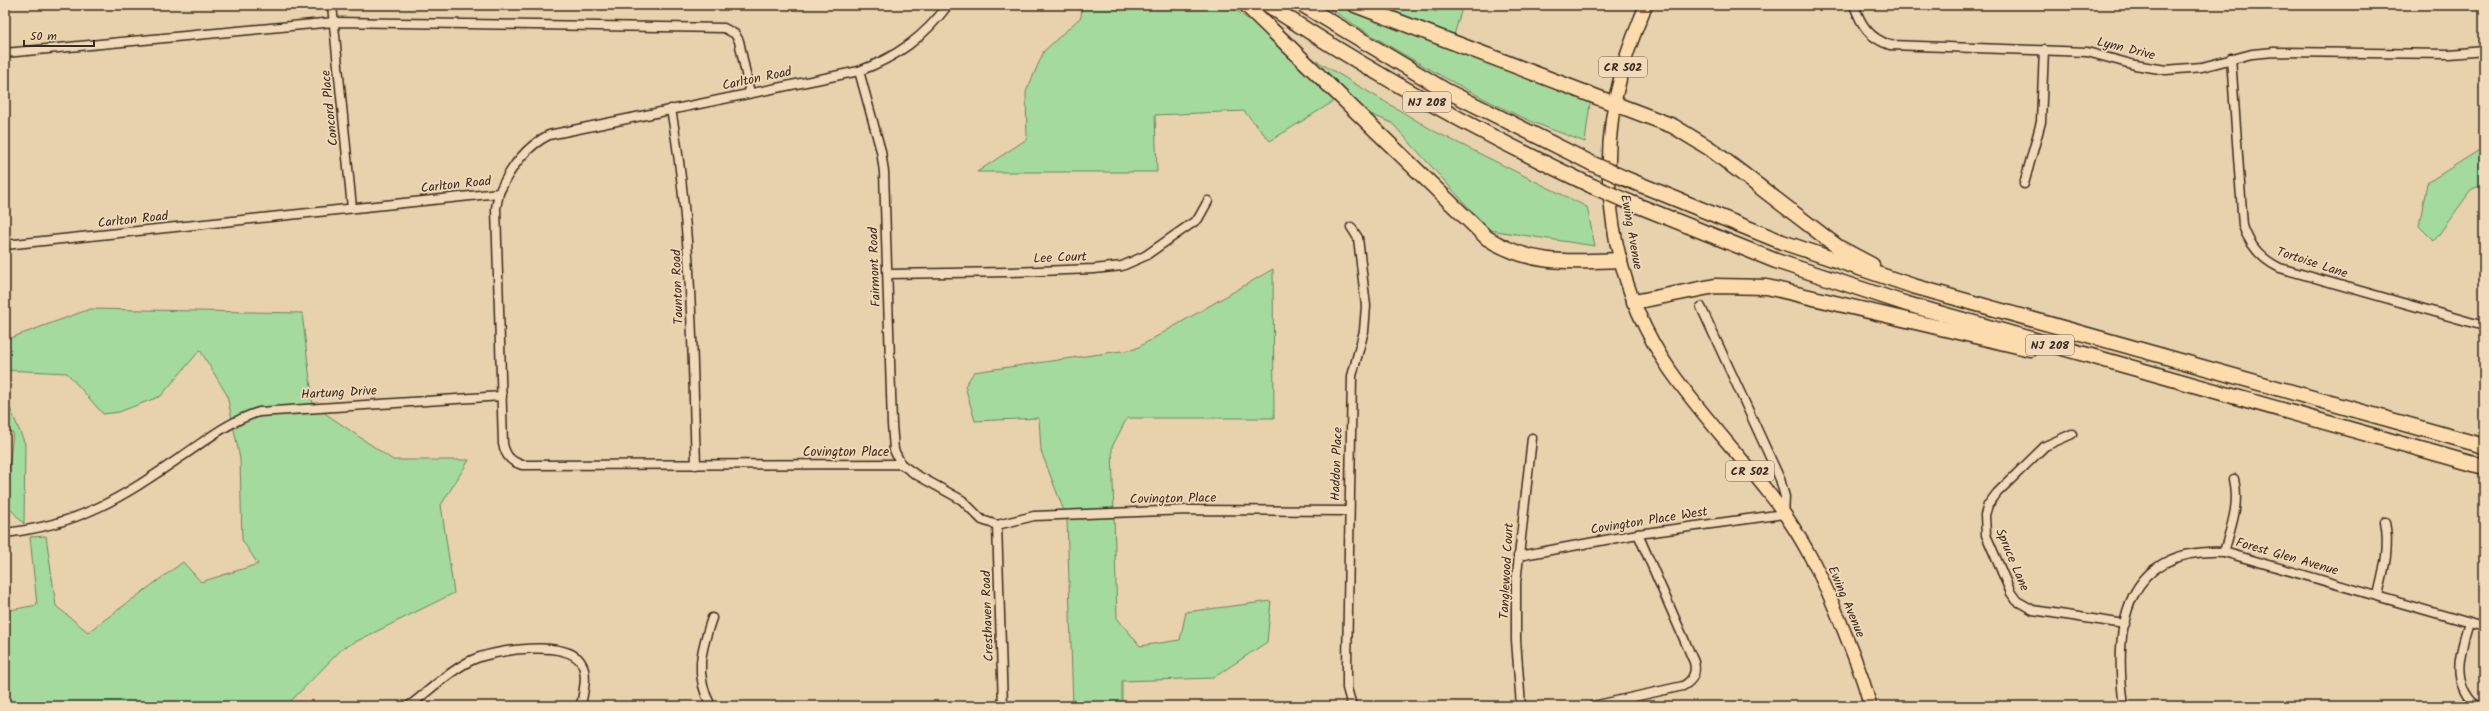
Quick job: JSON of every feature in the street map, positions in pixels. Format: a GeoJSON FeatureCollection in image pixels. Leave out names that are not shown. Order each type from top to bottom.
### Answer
{"type":"FeatureCollection","features":[{"type":"Feature","properties":{"kind":"highway"},"geometry":{"type":"LineString","coordinates":[[1246,5],[1486,238],[1513,252],[1541,260],[1620,260]]}},
{"type":"Feature","properties":{"kind":"highway","name":"NJ 208"},"geometry":{"type":"LineString","coordinates":[[1268,5],[1345,54],[1435,106],[1592,186],[1730,244],[1842,284],[1927,310],[2484,467]]}},
{"type":"Feature","properties":{"kind":"highway","name":"NJ 208"},"geometry":{"type":"LineString","coordinates":[[1303,5],[1445,90],[1507,123],[1624,178],[1719,218],[1815,254],[1913,286],[2484,446]]}},
{"type":"Feature","properties":{"kind":"highway"},"geometry":{"type":"LineString","coordinates":[[1355,5],[1660,120],[1698,140],[1838,247],[1854,257],[1898,274],[2044,323]]}},
{"type":"Feature","properties":{"kind":"highway"},"geometry":{"type":"LineString","coordinates":[[1634,302],[1715,286],[1767,287],[2218,392]]}},
{"type":"Feature","properties":{"kind":"main road","name":"Ewing Avenue"},"geometry":{"type":"LineString","coordinates":[[1646,5],[1626,55],[1615,103],[1610,148],[1609,181],[1612,214],[1620,260],[1634,302],[1653,343],[1676,378],[1784,514],[1827,587],[1862,676],[1870,706]]}},
{"type":"Feature","properties":{"kind":"street","name":"Concord Place"},"geometry":{"type":"LineString","coordinates":[[332,5],[352,208]]}},
{"type":"Feature","properties":{"kind":"street","name":"Carlton Road"},"geometry":{"type":"LineString","coordinates":[[5,245],[499,193],[521,156],[538,140],[549,135],[859,71],[883,62],[909,46],[929,29],[948,5]]}},
{"type":"Feature","properties":{"kind":"street","name":"Lynn Drive"},"geometry":{"type":"LineString","coordinates":[[1854,5],[1866,31],[1881,42],[1890,44],[2087,52],[2135,65],[2166,70],[2202,67],[2231,58],[2274,52],[2450,54],[2484,51]]}},
{"type":"Feature","properties":{"kind":"street"},"geometry":{"type":"LineString","coordinates":[[5,53],[334,22],[724,28],[735,34],[739,41],[750,93]]}},
{"type":"Feature","properties":{"kind":"street"},"geometry":{"type":"LineString","coordinates":[[2024,184],[2027,167],[2041,122],[2044,50]]}},
{"type":"Feature","properties":{"kind":"street","name":"Tortoise Lane"},"geometry":{"type":"LineString","coordinates":[[2231,58],[2243,226],[2253,248],[2261,256],[2280,268],[2484,326]]}},
{"type":"Feature","properties":{"kind":"street","name":"Fairmont Road"},"geometry":{"type":"LineString","coordinates":[[859,71],[882,158],[888,274],[892,424],[894,450],[901,464]]}},
{"type":"Feature","properties":{"kind":"street","name":"Taunton Road"},"geometry":{"type":"LineString","coordinates":[[671,109],[679,155],[688,236],[696,465]]}},
{"type":"Feature","properties":{"kind":"street"},"geometry":{"type":"LineString","coordinates":[[499,193],[496,208],[502,396]]}},
{"type":"Feature","properties":{"kind":"street","name":"Lee Court"},"geometry":{"type":"LineString","coordinates":[[888,274],[1009,272],[1094,269],[1122,266],[1145,256],[1198,219],[1208,201]]}},
{"type":"Feature","properties":{"kind":"street","name":"Haddon Place"},"geometry":{"type":"LineString","coordinates":[[1351,227],[1358,238],[1366,306],[1364,331],[1352,376],[1348,511],[1347,680],[1352,706]]}},
{"type":"Feature","properties":{"kind":"street"},"geometry":{"type":"LineString","coordinates":[[1701,307],[1780,479],[1785,497],[1784,514]]}},
{"type":"Feature","properties":{"kind":"street","name":"Covington Place"},"geometry":{"type":"LineString","coordinates":[[502,396],[503,444],[505,453],[515,463],[522,465],[901,464],[915,474],[962,500],[982,520],[997,525],[1034,516],[1188,510],[1348,511]]}},
{"type":"Feature","properties":{"kind":"street","name":"Hartung Drive"},"geometry":{"type":"LineString","coordinates":[[5,533],[47,527],[91,512],[136,488],[230,424],[259,412],[502,396]]}},
{"type":"Feature","properties":{"kind":"street","name":"Spruce Lane"},"geometry":{"type":"LineString","coordinates":[[2072,434],[2045,446],[1993,497],[1985,515],[1986,535],[2011,593],[2025,607],[2033,610],[2125,624]]}},
{"type":"Feature","properties":{"kind":"street","name":"Tanglewood Court"},"geometry":{"type":"LineString","coordinates":[[1521,706],[1516,640],[1518,556],[1532,438]]}},
{"type":"Feature","properties":{"kind":"street"},"geometry":{"type":"LineString","coordinates":[[2224,552],[2236,510],[2238,496],[2234,479]]}},
{"type":"Feature","properties":{"kind":"street","name":"Covington Place West"},"geometry":{"type":"LineString","coordinates":[[1518,556],[1638,534],[1784,514]]}},
{"type":"Feature","properties":{"kind":"street"},"geometry":{"type":"LineString","coordinates":[[2378,595],[2388,540],[2385,522]]}},
{"type":"Feature","properties":{"kind":"street","name":"Cresthaven Road"},"geometry":{"type":"LineString","coordinates":[[997,525],[1003,706]]}},
{"type":"Feature","properties":{"kind":"street"},"geometry":{"type":"LineString","coordinates":[[1593,706],[1683,686],[1689,683],[1695,672],[1694,662],[1638,534]]}},
{"type":"Feature","properties":{"kind":"street","name":"Forest Glen Avenue"},"geometry":{"type":"LineString","coordinates":[[2124,706],[2121,669],[2125,624],[2133,594],[2143,579],[2155,568],[2182,555],[2195,552],[2224,552],[2378,595],[2484,627]]}},
{"type":"Feature","properties":{"kind":"street"},"geometry":{"type":"LineString","coordinates":[[711,706],[701,683],[699,670],[701,648],[712,618]]}},
{"type":"Feature","properties":{"kind":"street"},"geometry":{"type":"LineString","coordinates":[[2469,623],[2459,659],[2459,670],[2465,691],[2476,706]]}},
{"type":"Feature","properties":{"kind":"street"},"geometry":{"type":"LineString","coordinates":[[409,706],[470,661],[501,650],[514,649],[566,651],[578,658],[585,671],[581,706]]}},
{"type":"Feature","properties":{"kind":"green space"},"geometry":{"type":"Polygon","coordinates":[[[1082,5],[1228,5],[1255,24],[1434,131],[1587,207],[1595,246],[1489,230],[1392,123],[1336,100],[1270,141],[1244,111],[1155,115],[1157,172],[977,172],[1027,139],[1026,92],[1044,51],[1081,17],[1082,5]]]}},
{"type":"Feature","properties":{"kind":"green space"},"geometry":{"type":"Polygon","coordinates":[[[1324,5],[1421,5],[1436,12],[1438,5],[1463,5],[1451,45],[1590,103],[1585,142],[1523,118],[1490,102],[1394,49],[1324,5]]]}},
{"type":"Feature","properties":{"kind":"green space"},"geometry":{"type":"Polygon","coordinates":[[[2484,147],[2484,184],[2472,189],[2434,241],[2419,226],[2427,183],[2484,147]]]}},
{"type":"Feature","properties":{"kind":"green space"},"geometry":{"type":"Polygon","coordinates":[[[1273,269],[1274,418],[1127,418],[1112,447],[1117,618],[1140,646],[1180,640],[1186,612],[1271,601],[1267,642],[1213,678],[1122,681],[1122,706],[1073,706],[1067,519],[1041,451],[1039,418],[975,421],[965,386],[974,372],[1135,349],[1273,269]]]}},
{"type":"Feature","properties":{"kind":"green space"},"geometry":{"type":"Polygon","coordinates":[[[90,309],[302,313],[313,405],[393,460],[469,460],[441,505],[454,593],[343,648],[286,706],[5,706],[5,611],[37,605],[30,537],[46,536],[56,606],[88,632],[183,562],[201,582],[258,564],[242,540],[240,459],[227,395],[200,350],[161,396],[119,412],[103,414],[67,373],[5,370],[5,340],[90,309]]]}},
{"type":"Feature","properties":{"kind":"green space"},"geometry":{"type":"Polygon","coordinates":[[[5,396],[25,444],[24,524],[5,503],[13,433],[5,429],[5,396]]]}}]}
